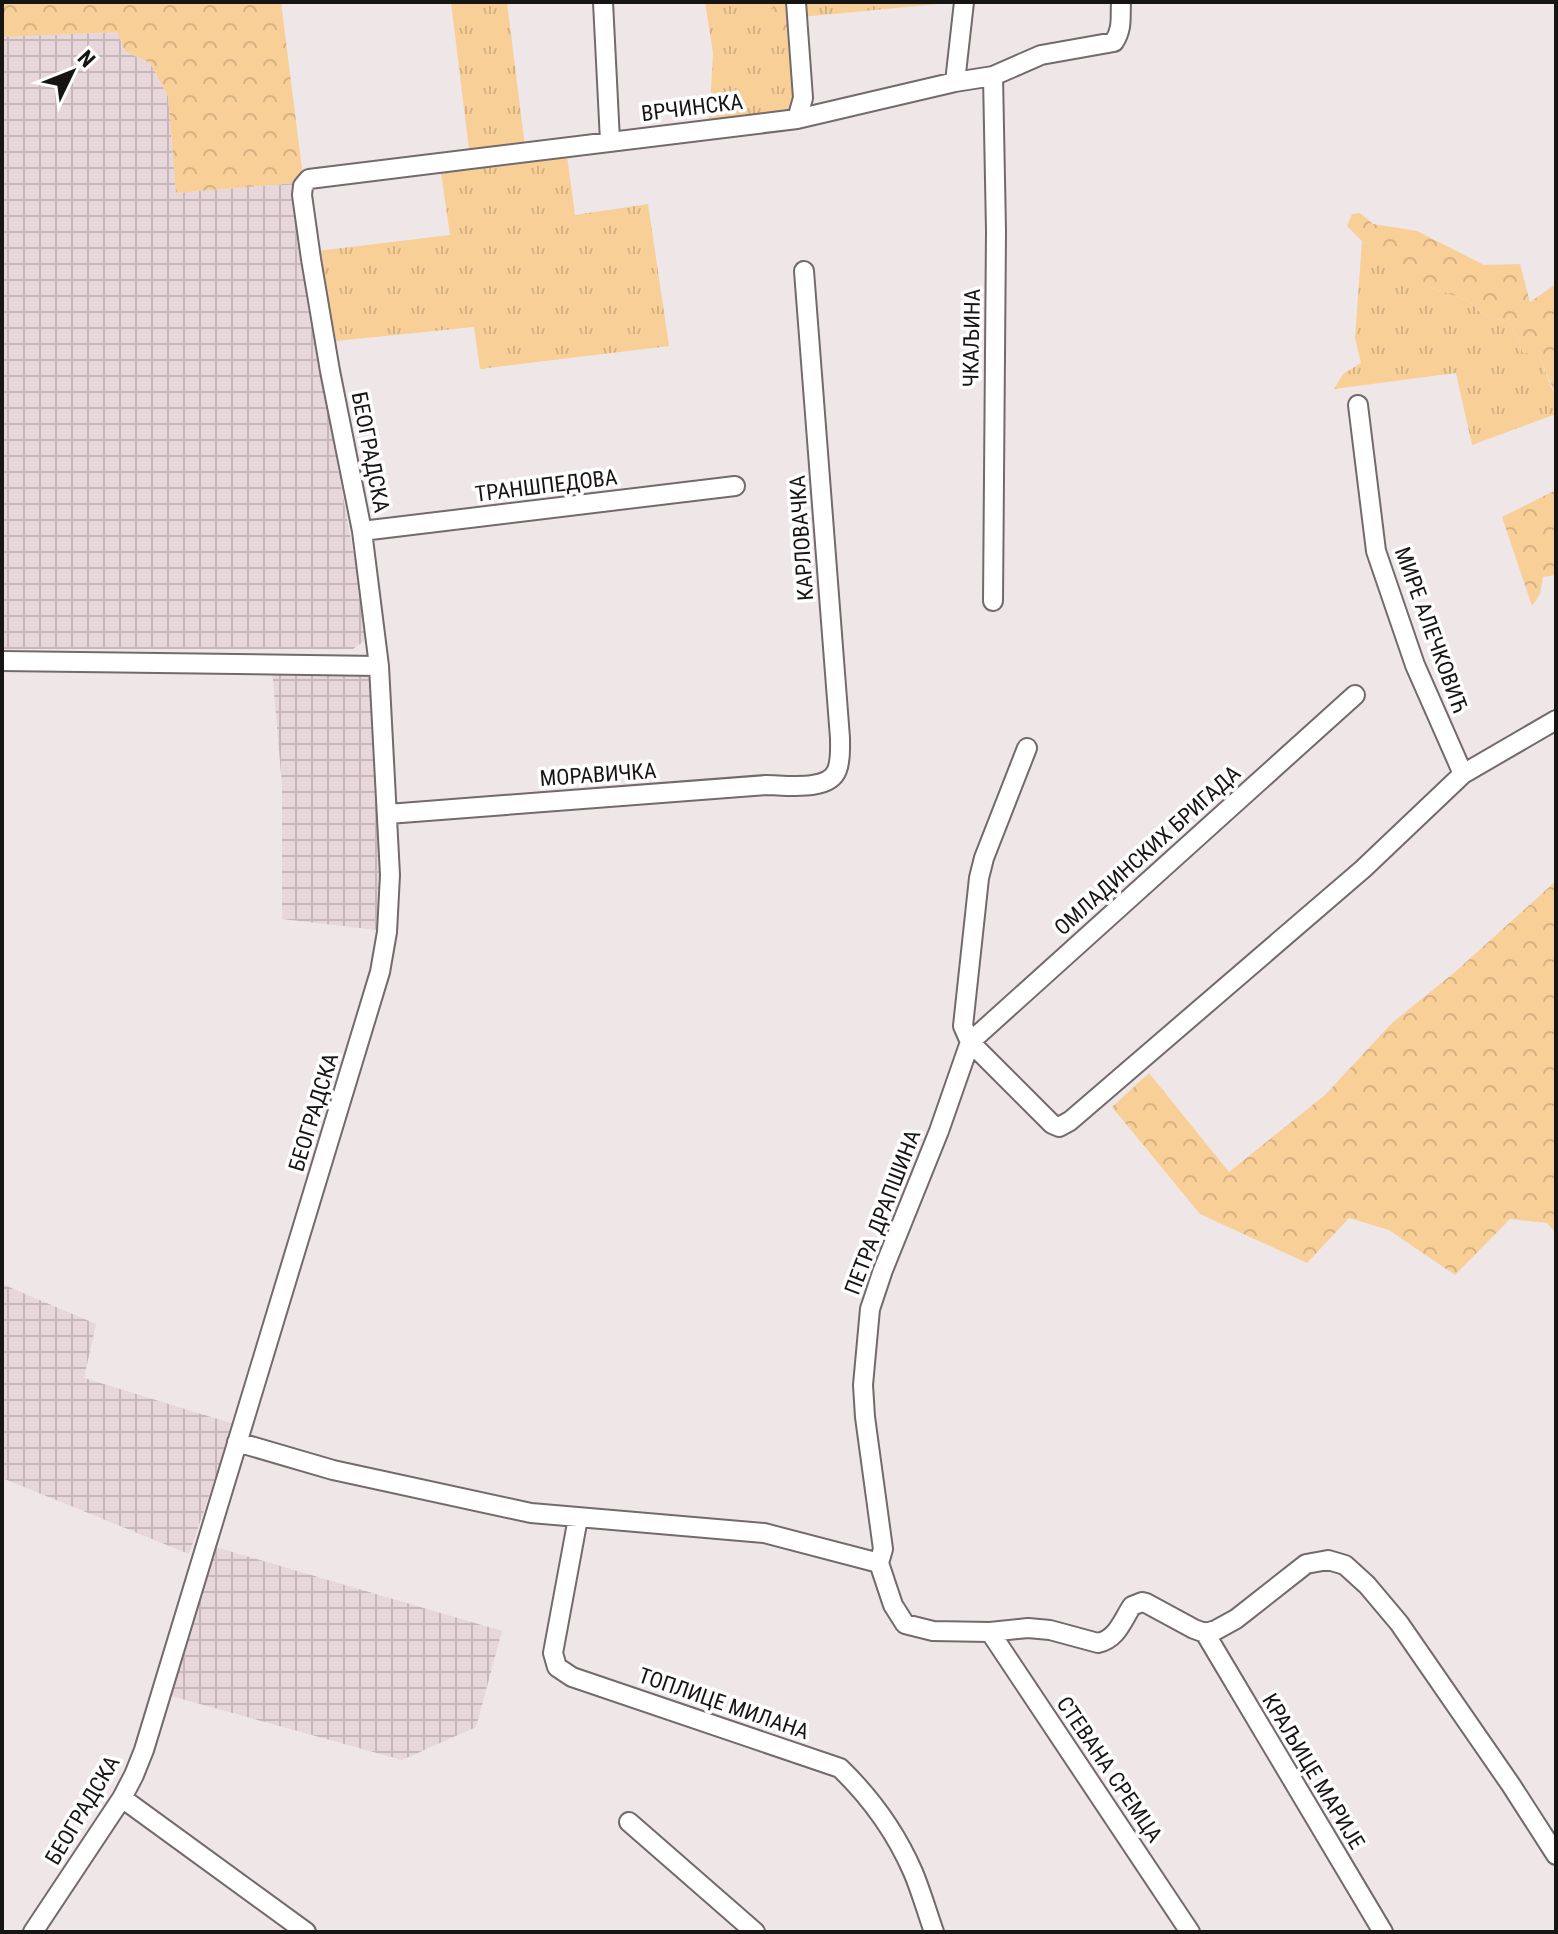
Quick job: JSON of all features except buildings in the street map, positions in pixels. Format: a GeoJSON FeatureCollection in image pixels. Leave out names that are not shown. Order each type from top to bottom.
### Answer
{"type":"FeatureCollection","features":[{"type":"Feature","properties":{"kind":"street"},"geometry":{"type":"LineString","coordinates":[[603,2],[610,141]]}},
{"type":"Feature","properties":{"kind":"street"},"geometry":{"type":"LineString","coordinates":[[796,2],[803,98],[797,119]]}},
{"type":"Feature","properties":{"kind":"street"},"geometry":{"type":"LineString","coordinates":[[955,82],[964,2]]}},
{"type":"Feature","properties":{"kind":"street","name":"ВРЧИНСКА"},"geometry":{"type":"LineString","coordinates":[[311,259],[302,195],[303,186],[309,179],[797,119],[993,76],[1041,55],[1114,42],[1122,24],[1121,2]]}},
{"type":"Feature","properties":{"kind":"street","name":"ЧКАЉИНА"},"geometry":{"type":"LineString","coordinates":[[993,76],[996,231],[993,601]]}},
{"type":"Feature","properties":{"kind":"street","name":"БЕОГРАДСКА"},"geometry":{"type":"LineString","coordinates":[[33,1932],[122,1798],[144,1750],[380,972],[387,932],[390,875],[379,666],[362,531],[311,259]]}},
{"type":"Feature","properties":{"kind":"street","name":"КАРЛОВАЧКА"},"geometry":{"type":"LineString","coordinates":[[804,271],[841,754],[834,776],[821,784],[812,785]]}},
{"type":"Feature","properties":{"kind":"street","name":"МИРЕ АЛЕЧКОВИЋ"},"geometry":{"type":"LineString","coordinates":[[1358,405],[1376,551],[1415,665],[1463,774]]}},
{"type":"Feature","properties":{"kind":"street","name":"ТРАНШПЕДОВА"},"geometry":{"type":"LineString","coordinates":[[362,531],[735,486]]}},
{"type":"Feature","properties":{"kind":"street"},"geometry":{"type":"LineString","coordinates":[[2,661],[379,666]]}},
{"type":"Feature","properties":{"kind":"street","name":"ОМЛАДИНСКИХ БРИГАДА"},"geometry":{"type":"LineString","coordinates":[[970,1042],[1355,695]]}},
{"type":"Feature","properties":{"kind":"street"},"geometry":{"type":"LineString","coordinates":[[1027,748],[979,878],[963,1026],[970,1042],[1052,1124],[1059,1127],[1070,1121],[1363,869],[1463,774],[1556,720]]}},
{"type":"Feature","properties":{"kind":"street","name":"МОРАВИЧКА"},"geometry":{"type":"LineString","coordinates":[[388,814],[766,785],[812,785]]}},
{"type":"Feature","properties":{"kind":"street","name":"ПЕТРА ДРАПШИНА"},"geometry":{"type":"LineString","coordinates":[[879,1563],[883,1549],[863,1385],[870,1309],[970,1042]]}},
{"type":"Feature","properties":{"kind":"street"},"geometry":{"type":"LineString","coordinates":[[237,1442],[333,1470],[531,1513],[764,1533],[879,1563],[893,1605],[905,1624],[933,1631],[990,1632],[1028,1628],[1050,1630],[1098,1643],[1114,1636],[1132,1606],[1142,1602],[1205,1633],[1236,1619],[1306,1564],[1328,1560],[1345,1565],[1367,1585],[1399,1623],[1556,1855]]}},
{"type":"Feature","properties":{"kind":"street","name":"ТОПЛИЦЕ МИЛАНА"},"geometry":{"type":"LineString","coordinates":[[578,1518],[553,1653],[557,1667],[572,1677],[840,1768],[860,1788],[890,1829],[912,1871],[934,1932]]}},
{"type":"Feature","properties":{"kind":"street","name":"СТЕВАНА СРЕМЦА"},"geometry":{"type":"LineString","coordinates":[[990,1632],[1190,1932]]}},
{"type":"Feature","properties":{"kind":"street","name":"КРАЉИЦЕ МАРИЈЕ"},"geometry":{"type":"LineString","coordinates":[[1205,1633],[1383,1932]]}},
{"type":"Feature","properties":{"kind":"street"},"geometry":{"type":"LineString","coordinates":[[122,1798],[306,1932]]}},
{"type":"Feature","properties":{"kind":"street"},"geometry":{"type":"LineString","coordinates":[[629,1822],[755,1932]]}},
{"type":"Feature","properties":{"kind":"shaded area"},"geometry":{"type":"Polygon","coordinates":[[[117,32],[125,51],[150,63],[168,96],[176,193],[295,183],[321,374],[367,629],[364,641],[353,649],[2,649],[2,37],[117,32]]]}},
{"type":"Feature","properties":{"kind":"shaded area"},"geometry":{"type":"Polygon","coordinates":[[[272,669],[365,672],[372,678],[382,896],[377,930],[282,919],[282,785],[272,669]]]}},
{"type":"Feature","properties":{"kind":"shaded area"},"geometry":{"type":"Polygon","coordinates":[[[2,1284],[96,1324],[84,1378],[234,1424],[189,1554],[2,1478],[2,1284]]]}},
{"type":"Feature","properties":{"kind":"shaded area"},"geometry":{"type":"Polygon","coordinates":[[[212,1546],[502,1631],[476,1727],[402,1760],[171,1696],[212,1546]]]}},
{"type":"Feature","properties":{"kind":"green space"},"geometry":{"type":"Polygon","coordinates":[[[2,2],[281,2],[303,177],[295,183],[176,193],[168,96],[150,63],[125,51],[117,32],[2,37],[2,2]]]}},
{"type":"Feature","properties":{"kind":"green space"},"geometry":{"type":"Polygon","coordinates":[[[451,2],[507,2],[525,147],[469,150],[451,2]]]}},
{"type":"Feature","properties":{"kind":"green space"},"geometry":{"type":"Polygon","coordinates":[[[705,2],[771,2],[791,45],[798,97],[793,115],[709,124],[713,53],[705,2]]]}},
{"type":"Feature","properties":{"kind":"green space"},"geometry":{"type":"Polygon","coordinates":[[[771,2],[792,2],[792,45],[783,46],[776,41],[769,16],[773,7],[771,2]]]}},
{"type":"Feature","properties":{"kind":"green space"},"geometry":{"type":"Polygon","coordinates":[[[800,2],[960,2],[801,17],[800,2]]]}},
{"type":"Feature","properties":{"kind":"green space"},"geometry":{"type":"Polygon","coordinates":[[[567,156],[575,215],[648,204],[669,346],[480,369],[474,327],[336,341],[317,251],[450,235],[441,173],[567,156]]]}},
{"type":"Feature","properties":{"kind":"green space"},"geometry":{"type":"Polygon","coordinates":[[[1360,213],[1373,224],[1417,231],[1484,265],[1520,264],[1530,302],[1556,284],[1556,390],[1538,353],[1523,353],[1511,324],[1481,313],[1468,300],[1414,282],[1399,261],[1362,241],[1347,226],[1352,214],[1360,213]]]}},
{"type":"Feature","properties":{"kind":"green space"},"geometry":{"type":"Polygon","coordinates":[[[1362,241],[1400,261],[1414,282],[1468,300],[1481,313],[1511,324],[1523,353],[1538,353],[1553,391],[1556,390],[1556,414],[1472,445],[1456,373],[1334,389],[1343,374],[1361,363],[1355,338],[1362,241]]]}},
{"type":"Feature","properties":{"kind":"green space"},"geometry":{"type":"Polygon","coordinates":[[[1556,490],[1556,575],[1543,577],[1540,594],[1532,606],[1502,517],[1556,490]]]}},
{"type":"Feature","properties":{"kind":"green space"},"geometry":{"type":"Polygon","coordinates":[[[1556,881],[1556,1233],[1547,1223],[1510,1219],[1455,1275],[1389,1230],[1349,1218],[1307,1263],[1200,1214],[1112,1107],[1149,1073],[1229,1172],[1325,1095],[1392,1023],[1455,972],[1556,881]]]}}]}
